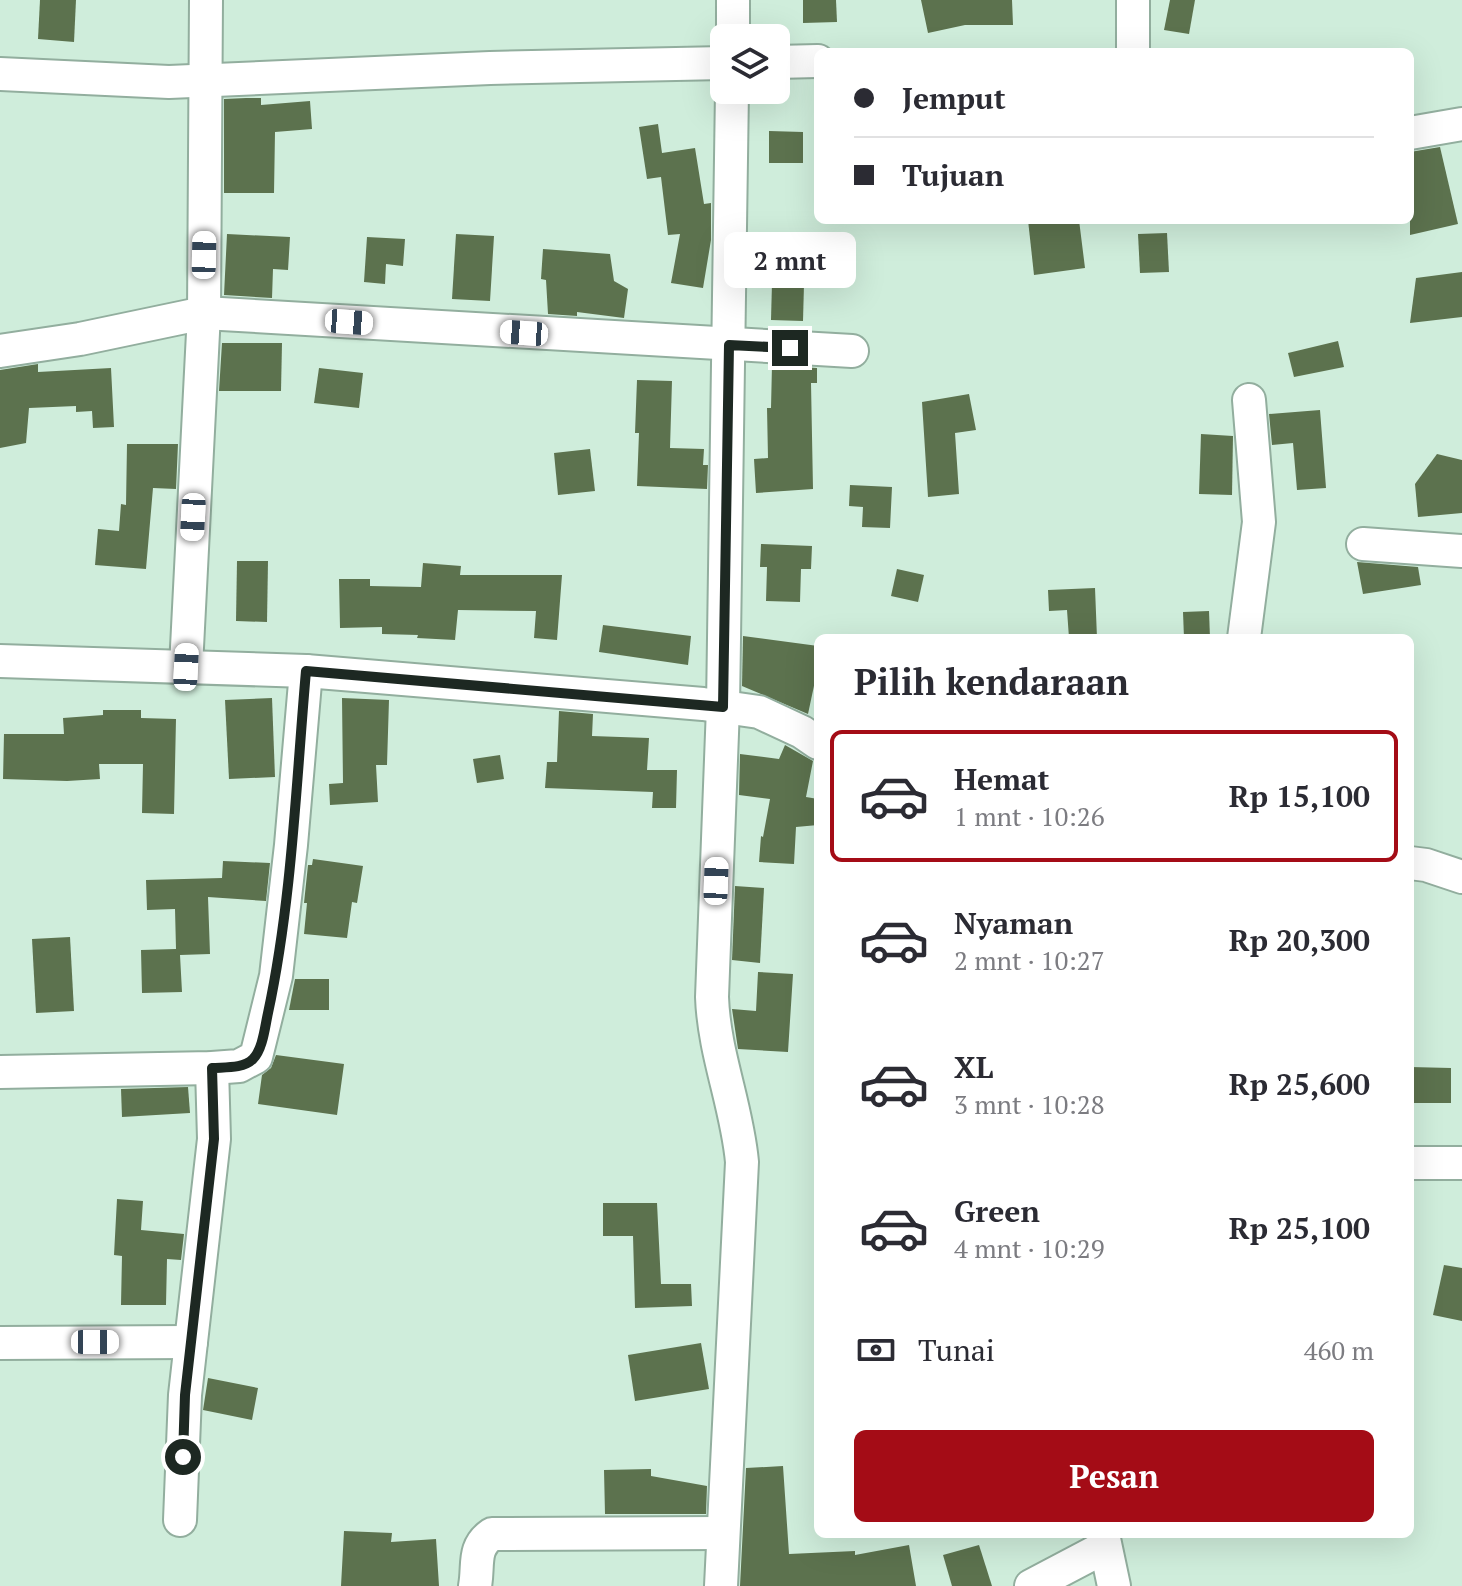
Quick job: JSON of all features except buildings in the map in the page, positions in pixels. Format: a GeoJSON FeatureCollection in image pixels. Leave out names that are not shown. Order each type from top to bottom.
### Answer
{"type":"FeatureCollection","features":[{"type":"Feature","properties":{"kind":"street"},"geometry":{"type":"LineString","coordinates":[[186,667],[204,313],[206,0]]}},
{"type":"Feature","properties":{"kind":"street"},"geometry":{"type":"LineString","coordinates":[[733,0],[733,24]]}},
{"type":"Feature","properties":{"kind":"street"},"geometry":{"type":"LineString","coordinates":[[1133,0],[1133,48]]}},
{"type":"Feature","properties":{"kind":"street"},"geometry":{"type":"LineString","coordinates":[[790,62],[814,61]]}},
{"type":"Feature","properties":{"kind":"street"},"geometry":{"type":"LineString","coordinates":[[0,74],[169,82],[490,68],[710,63]]}},
{"type":"Feature","properties":{"kind":"street"},"geometry":{"type":"LineString","coordinates":[[721,1586],[742,1162],[739,1132],[713,1022],[723,707],[732,104]]}},
{"type":"Feature","properties":{"kind":"street"},"geometry":{"type":"LineString","coordinates":[[1414,132],[1462,124]]}},
{"type":"Feature","properties":{"kind":"street"},"geometry":{"type":"LineString","coordinates":[[0,351],[80,339],[204,313],[852,351]]}},
{"type":"Feature","properties":{"kind":"street"},"geometry":{"type":"LineString","coordinates":[[1245,634],[1259,522],[1249,400]]}},
{"type":"Feature","properties":{"kind":"street"},"geometry":{"type":"LineString","coordinates":[[1363,544],[1462,551]]}},
{"type":"Feature","properties":{"kind":"street"},"geometry":{"type":"LineString","coordinates":[[0,661],[306,671],[723,707],[759,712],[814,740]]}},
{"type":"Feature","properties":{"kind":"street"},"geometry":{"type":"LineString","coordinates":[[0,1072],[212,1068],[247,1064],[256,1057],[276,976],[306,671]]}},
{"type":"Feature","properties":{"kind":"street"},"geometry":{"type":"LineString","coordinates":[[1414,864],[1462,877]]}},
{"type":"Feature","properties":{"kind":"street"},"geometry":{"type":"LineString","coordinates":[[180,1520],[185,1395],[214,1139],[212,1068]]}},
{"type":"Feature","properties":{"kind":"street"},"geometry":{"type":"LineString","coordinates":[[1414,1163],[1462,1163]]}},
{"type":"Feature","properties":{"kind":"street"},"geometry":{"type":"LineString","coordinates":[[0,1343],[191,1342]]}},
{"type":"Feature","properties":{"kind":"street"},"geometry":{"type":"LineString","coordinates":[[475,1586],[478,1549],[481,1542],[492,1534],[722,1533]]}},
{"type":"Feature","properties":{"kind":"street"},"geometry":{"type":"LineString","coordinates":[[1031,1586],[1104,1540],[1114,1586]]}},
{"type":"Feature","properties":{"kind":"route"},"geometry":{"type":"LineString","coordinates":[[183,1457],[185,1395],[214,1139],[212,1068],[247,1064],[256,1057],[263,1036],[276,976],[306,671],[723,707],[729,345],[790,348]]}}]}
